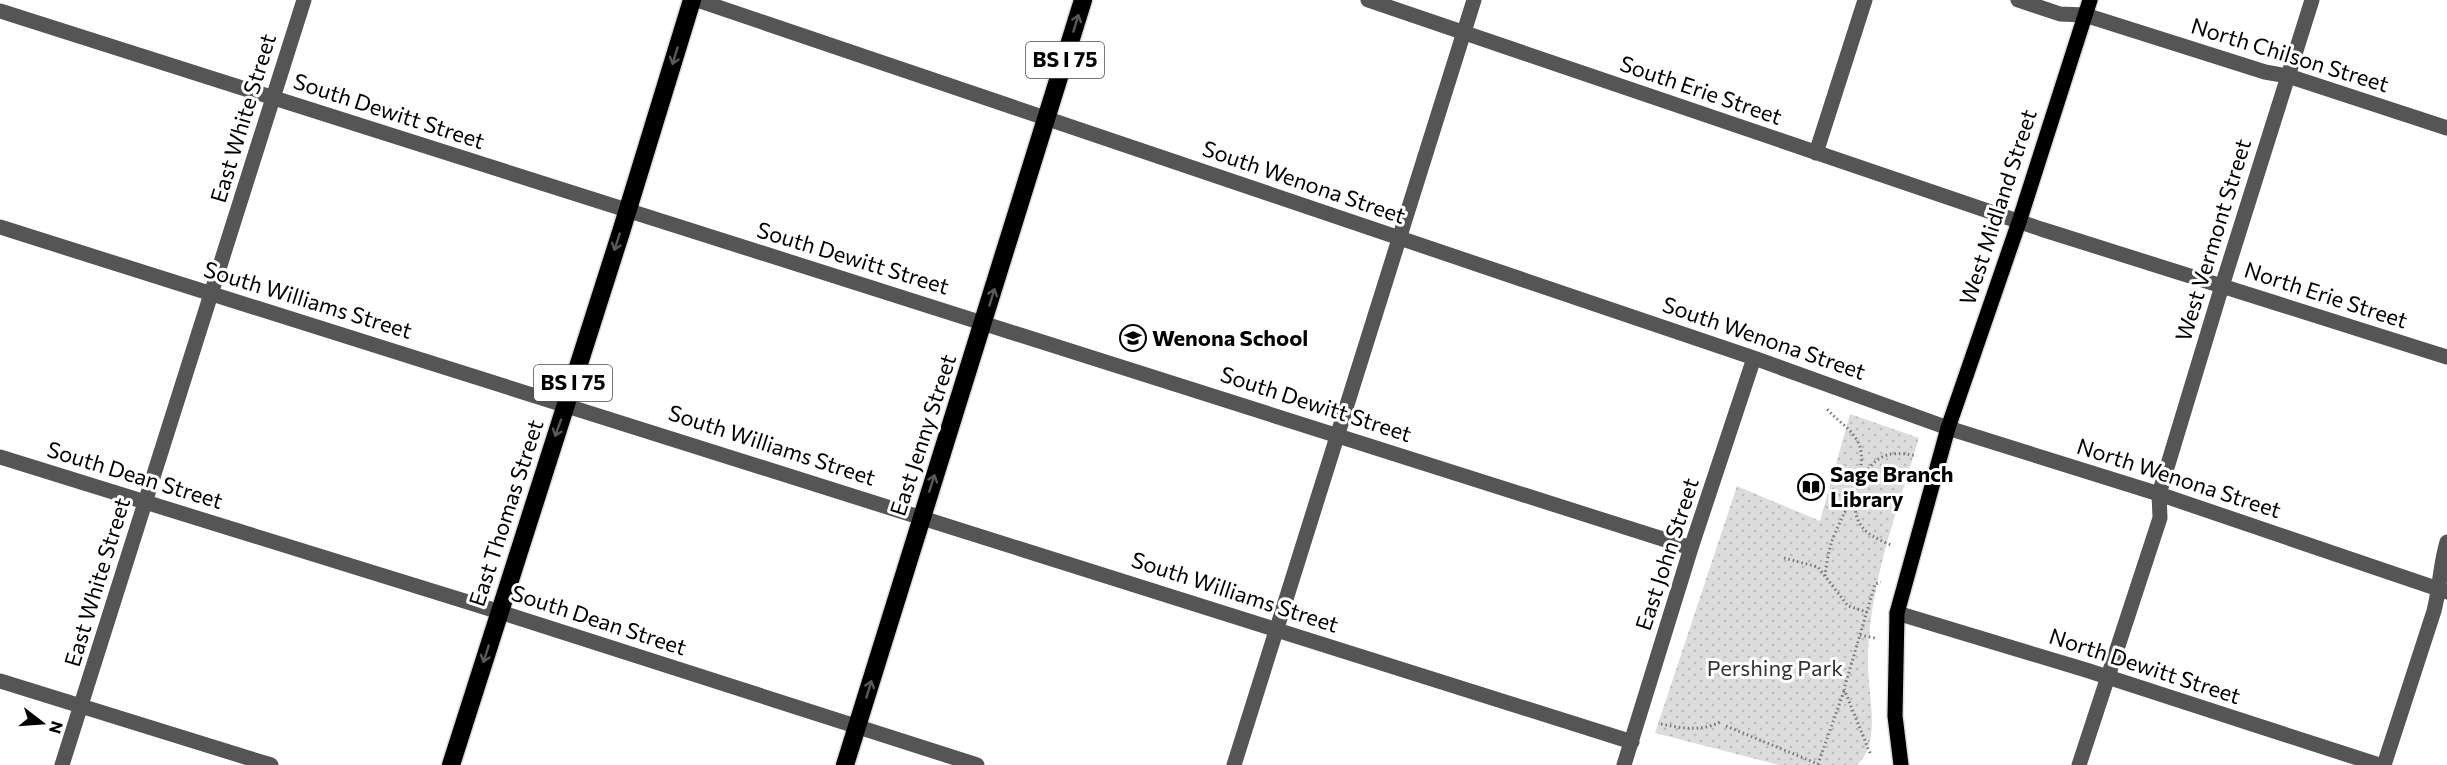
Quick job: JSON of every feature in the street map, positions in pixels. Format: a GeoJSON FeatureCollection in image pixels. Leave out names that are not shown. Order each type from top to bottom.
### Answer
{"type":"FeatureCollection","features":[{"type":"Feature","properties":{"kind":"highway","name":"East Thomas Street"},"geometry":{"type":"LineString","coordinates":[[451,765],[692,0]]}},
{"type":"Feature","properties":{"kind":"highway","name":"BS I 75"},"geometry":{"type":"LineString","coordinates":[[1047,120],[1083,0]]}},
{"type":"Feature","properties":{"kind":"highway","name":"East Jenny Street"},"geometry":{"type":"LineString","coordinates":[[845,765],[921,516],[1047,120]]}},
{"type":"Feature","properties":{"kind":"main road","name":"West Midland Street"},"geometry":{"type":"LineString","coordinates":[[1901,765],[1895,716],[1897,613],[1948,428],[2019,222],[2090,0]]}},
{"type":"Feature","properties":{"kind":"street","name":"East White Street"},"geometry":{"type":"LineString","coordinates":[[62,765],[304,0]]}},
{"type":"Feature","properties":{"kind":"street","name":"South Wenona Street"},"geometry":{"type":"LineString","coordinates":[[697,0],[1754,357],[1896,408]]}},
{"type":"Feature","properties":{"kind":"street","name":"South Erie Street"},"geometry":{"type":"LineString","coordinates":[[1368,0],[2019,222]]}},
{"type":"Feature","properties":{"kind":"street"},"geometry":{"type":"LineString","coordinates":[[1234,765],[1474,0]]}},
{"type":"Feature","properties":{"kind":"street"},"geometry":{"type":"LineString","coordinates":[[1816,153],[1865,0]]}},
{"type":"Feature","properties":{"kind":"street","name":"North Chilson Street"},"geometry":{"type":"LineString","coordinates":[[2018,0],[2060,14],[2085,15],[2265,72],[2288,76],[2447,128]]}},
{"type":"Feature","properties":{"kind":"street","name":"West Vermont Street"},"geometry":{"type":"LineString","coordinates":[[2079,765],[2160,518],[2159,494],[2312,0]]}},
{"type":"Feature","properties":{"kind":"street","name":"South Dewitt Street"},"geometry":{"type":"LineString","coordinates":[[0,11],[1691,548]]}},
{"type":"Feature","properties":{"kind":"street","name":"North Erie Street"},"geometry":{"type":"LineString","coordinates":[[2019,222],[2447,357]]}},
{"type":"Feature","properties":{"kind":"street","name":"South Williams Street"},"geometry":{"type":"LineString","coordinates":[[0,227],[1632,742]]}},
{"type":"Feature","properties":{"kind":"street","name":"East John Street"},"geometry":{"type":"LineString","coordinates":[[1624,765],[1691,548],[1754,357]]}},
{"type":"Feature","properties":{"kind":"street","name":"North Wenona Street"},"geometry":{"type":"LineString","coordinates":[[1896,408],[1948,428],[2159,494],[2443,591]]}},
{"type":"Feature","properties":{"kind":"street","name":"South Dean Street"},"geometry":{"type":"LineString","coordinates":[[0,457],[500,612],[977,765]]}},
{"type":"Feature","properties":{"kind":"street"},"geometry":{"type":"LineString","coordinates":[[2384,765],[2443,591],[2440,563],[2447,542]]}},
{"type":"Feature","properties":{"kind":"street","name":"North Dewitt Street"},"geometry":{"type":"LineString","coordinates":[[1897,613],[2379,765]]}},
{"type":"Feature","properties":{"kind":"street"},"geometry":{"type":"LineString","coordinates":[[0,681],[271,765]]}},
{"type":"Feature","properties":{"kind":"path"},"geometry":{"type":"LineString","coordinates":[[1824,576],[1831,544],[1849,507],[1860,466],[1860,445],[1849,427],[1834,417],[1827,408]]}},
{"type":"Feature","properties":{"kind":"path"},"geometry":{"type":"LineString","coordinates":[[1891,545],[1877,540],[1858,522],[1854,503],[1855,487],[1871,464],[1886,455],[1901,453],[1917,456]]}},
{"type":"Feature","properties":{"kind":"path"},"geometry":{"type":"LineString","coordinates":[[1784,558],[1818,567],[1848,606],[1867,612]]}},
{"type":"Feature","properties":{"kind":"path"},"geometry":{"type":"LineString","coordinates":[[1726,726],[1818,765],[1844,689],[1875,584],[1881,582]]}},
{"type":"Feature","properties":{"kind":"path"},"geometry":{"type":"LineString","coordinates":[[1860,635],[1875,638]]}},
{"type":"Feature","properties":{"kind":"path"},"geometry":{"type":"LineString","coordinates":[[1844,689],[1870,753]]}},
{"type":"Feature","properties":{"kind":"path"},"geometry":{"type":"LineString","coordinates":[[1660,724],[1686,729],[1712,726],[1720,722]]}},
{"type":"Feature","properties":{"kind":"green space","name":"Pershing Park"},"geometry":{"type":"Polygon","coordinates":[[[1850,414],[1919,438],[1885,550],[1873,606],[1868,664],[1872,718],[1865,756],[1857,765],[1779,765],[1655,733],[1737,486],[1820,521],[1850,414]]]}},
{"type":"Feature","properties":{"kind":"place","name":"Wenona School"},"geometry":{"type":"Point","coordinates":[1133,338]}},
{"type":"Feature","properties":{"kind":"place","name":"Sage Branch Library"},"geometry":{"type":"Point","coordinates":[1811,487]}}]}
